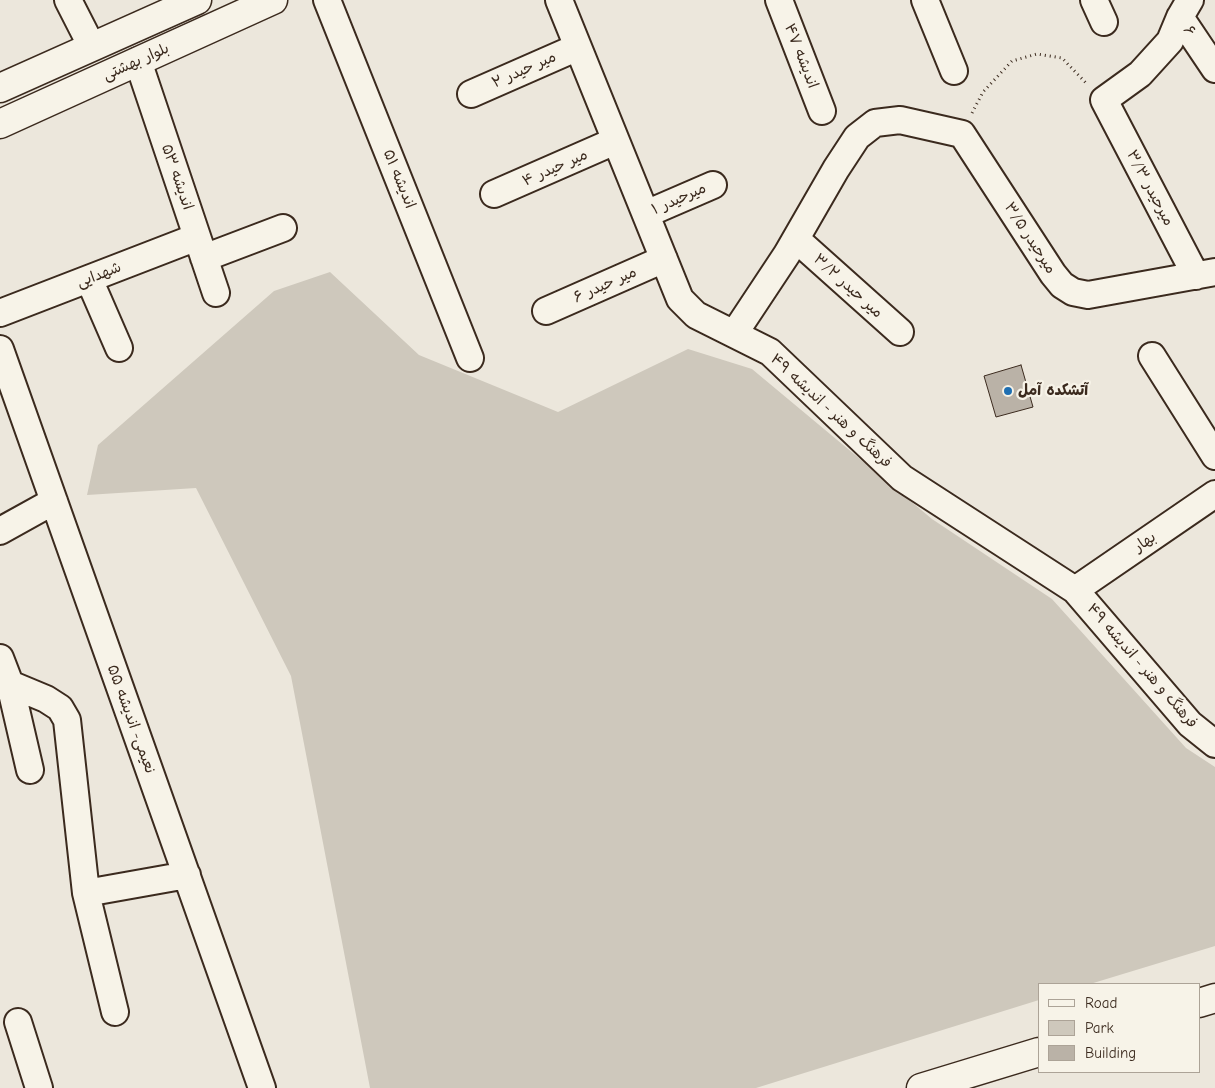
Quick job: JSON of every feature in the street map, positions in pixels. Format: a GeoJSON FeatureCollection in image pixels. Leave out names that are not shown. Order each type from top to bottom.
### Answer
{"type":"FeatureCollection","features":[{"type":"Feature","properties":{"kind":"main road"},"geometry":{"type":"LineString","coordinates":[[0,88],[196,0]]}},
{"type":"Feature","properties":{"kind":"main road","name":"بلوار بهشتی"},"geometry":{"type":"LineString","coordinates":[[0,124],[273,0]]}},
{"type":"Feature","properties":{"kind":"main road"},"geometry":{"type":"LineString","coordinates":[[1200,1003],[1215,998]]}},
{"type":"Feature","properties":{"kind":"main road"},"geometry":{"type":"LineString","coordinates":[[921,1088],[1038,1052]]}},
{"type":"Feature","properties":{"kind":"street"},"geometry":{"type":"LineString","coordinates":[[68,0],[92,47]]}},
{"type":"Feature","properties":{"kind":"street","name":"اندیشه ۵۱"},"geometry":{"type":"LineString","coordinates":[[327,0],[470,358]]}},
{"type":"Feature","properties":{"kind":"street","name":"فرهنگ و هنر - اندیشه ۴۹"},"geometry":{"type":"LineString","coordinates":[[559,0],[680,299],[696,315],[770,352],[902,478],[1075,590],[1190,724],[1215,744]]}},
{"type":"Feature","properties":{"kind":"street","name":"اندیشه ۴۷"},"geometry":{"type":"LineString","coordinates":[[779,0],[822,111]]}},
{"type":"Feature","properties":{"kind":"street"},"geometry":{"type":"LineString","coordinates":[[925,0],[954,71]]}},
{"type":"Feature","properties":{"kind":"street"},"geometry":{"type":"LineString","coordinates":[[1104,100],[1140,74],[1170,41],[1185,9]]}},
{"type":"Feature","properties":{"kind":"street","name":"۶"},"geometry":{"type":"LineString","coordinates":[[1185,9],[1215,69]]}},
{"type":"Feature","properties":{"kind":"street","name":"میر حیدر ۲"},"geometry":{"type":"LineString","coordinates":[[471,94],[578,47]]}},
{"type":"Feature","properties":{"kind":"street","name":"اندیشه ۵۳"},"geometry":{"type":"LineString","coordinates":[[138,61],[216,293]]}},
{"type":"Feature","properties":{"kind":"street","name":"میرحیدر ۳/۳"},"geometry":{"type":"LineString","coordinates":[[1104,100],[1206,274]]}},
{"type":"Feature","properties":{"kind":"street"},"geometry":{"type":"LineString","coordinates":[[734,334],[796,239],[836,169],[858,137],[874,123],[900,120],[962,134]]}},
{"type":"Feature","properties":{"kind":"street","name":"میرحیدر ۳/۵"},"geometry":{"type":"LineString","coordinates":[[962,134],[1053,274],[1067,289],[1088,296],[1206,274]]}},
{"type":"Feature","properties":{"kind":"street","name":"میر حیدر ۴"},"geometry":{"type":"LineString","coordinates":[[494,194],[615,141]]}},
{"type":"Feature","properties":{"kind":"street","name":"میرحیدر ۱"},"geometry":{"type":"LineString","coordinates":[[646,214],[713,185]]}},
{"type":"Feature","properties":{"kind":"street","name":"شهدایی"},"geometry":{"type":"LineString","coordinates":[[0,313],[89,279],[201,247],[283,228]]}},
{"type":"Feature","properties":{"kind":"street","name":"میر حیدر ۳/۲"},"geometry":{"type":"LineString","coordinates":[[796,239],[900,332]]}},
{"type":"Feature","properties":{"kind":"street","name":"میر حیدر ۶"},"geometry":{"type":"LineString","coordinates":[[546,310],[664,259]]}},
{"type":"Feature","properties":{"kind":"street"},"geometry":{"type":"LineString","coordinates":[[89,279],[119,348]]}},
{"type":"Feature","properties":{"kind":"street","name":"نعیمی- اندیشه ۵۵"},"geometry":{"type":"LineString","coordinates":[[0,349],[262,1088]]}},
{"type":"Feature","properties":{"kind":"street"},"geometry":{"type":"LineString","coordinates":[[1152,356],[1215,456]]}},
{"type":"Feature","properties":{"kind":"street"},"geometry":{"type":"LineString","coordinates":[[0,531],[54,502]]}},
{"type":"Feature","properties":{"kind":"street","name":"بهار"},"geometry":{"type":"LineString","coordinates":[[1075,590],[1212,502]]}},
{"type":"Feature","properties":{"kind":"street"},"geometry":{"type":"LineString","coordinates":[[0,658],[10,684],[30,770]]}},
{"type":"Feature","properties":{"kind":"street"},"geometry":{"type":"LineString","coordinates":[[10,684],[46,699],[60,708],[67,720],[86,893],[115,1012]]}},
{"type":"Feature","properties":{"kind":"street"},"geometry":{"type":"LineString","coordinates":[[86,893],[187,875]]}},
{"type":"Feature","properties":{"kind":"street"},"geometry":{"type":"LineString","coordinates":[[18,1022],[39,1088]]}},
{"type":"Feature","properties":{"kind":"path"},"geometry":{"type":"LineString","coordinates":[[962,134],[983,92],[1012,61],[1037,54],[1062,58],[1104,100]]}},
{"type":"Feature","properties":{"kind":"green space"},"geometry":{"type":"Polygon","coordinates":[[[330,272],[419,355],[558,412],[688,349],[752,369],[932,519],[1052,599],[1186,748],[1215,767],[1215,946],[1093,983],[1038,983],[1038,1000],[756,1088],[370,1088],[291,676],[196,488],[87,495],[98,445],[274,291],[330,272]]]}},
{"type":"Feature","properties":{"kind":"building","name":"آتشکده آمل"},"geometry":{"type":"Polygon","coordinates":[[[1021,365],[1033,407],[996,417],[984,376],[1021,365]]]}},
{"type":"Feature","properties":{"kind":"place","name":"آتشکده آمل"},"geometry":{"type":"Point","coordinates":[1008,391]}}]}
